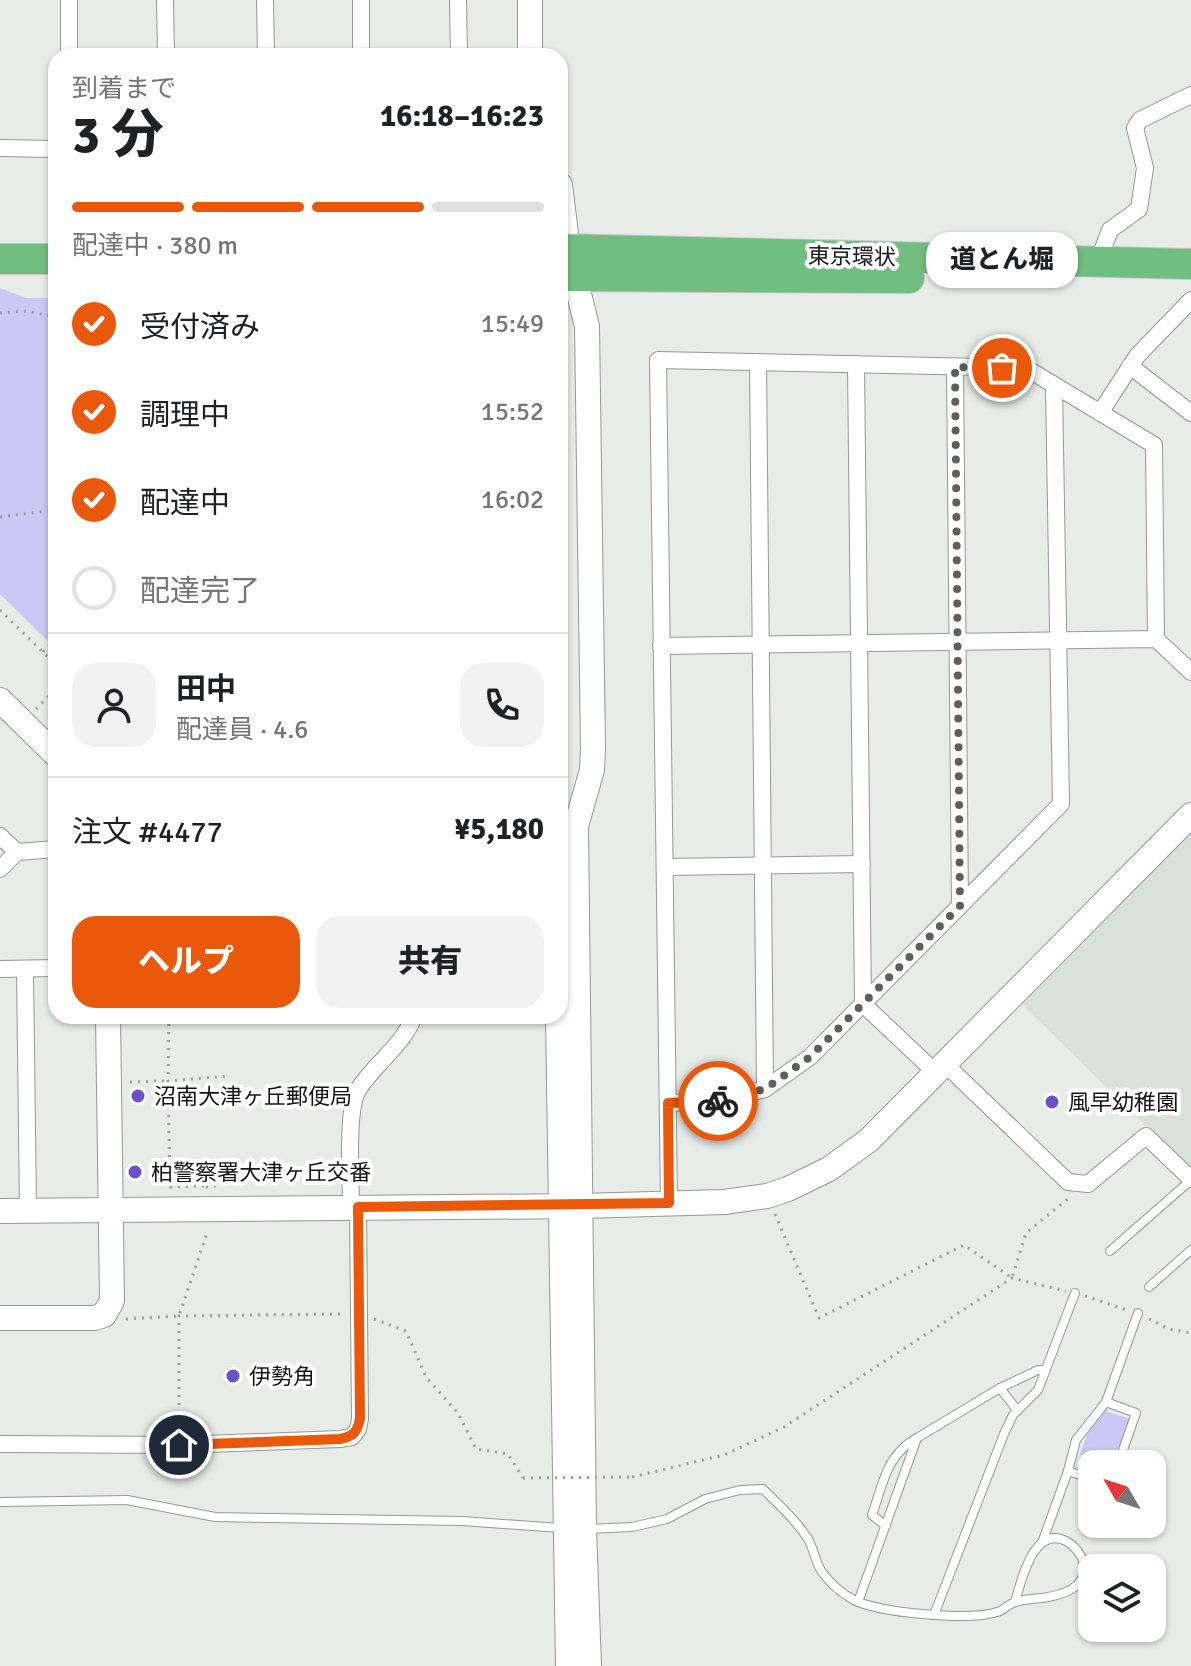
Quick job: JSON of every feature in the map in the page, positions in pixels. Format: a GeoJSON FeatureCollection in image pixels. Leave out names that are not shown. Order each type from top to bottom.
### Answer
{"type":"FeatureCollection","features":[{"type":"Feature","properties":{"kind":"highway"},"geometry":{"type":"LineString","coordinates":[[0,242],[48,242]]}},
{"type":"Feature","properties":{"kind":"highway"},"geometry":{"type":"LineString","coordinates":[[0,259],[48,259]]}},
{"type":"Feature","properties":{"kind":"highway","name":"東京環状"},"geometry":{"type":"LineString","coordinates":[[568,263],[1191,264]]}},
{"type":"Feature","properties":{"kind":"highway","name":"東京環状"},"geometry":{"type":"LineString","coordinates":[[568,263],[1191,280]]}},
{"type":"Feature","properties":{"kind":"street"},"geometry":{"type":"LineString","coordinates":[[69,0],[69,48]]}},
{"type":"Feature","properties":{"kind":"street"},"geometry":{"type":"LineString","coordinates":[[165,0],[166,48]]}},
{"type":"Feature","properties":{"kind":"street"},"geometry":{"type":"LineString","coordinates":[[265,0],[266,48]]}},
{"type":"Feature","properties":{"kind":"street"},"geometry":{"type":"LineString","coordinates":[[361,0],[361,48]]}},
{"type":"Feature","properties":{"kind":"street"},"geometry":{"type":"LineString","coordinates":[[458,0],[459,48]]}},
{"type":"Feature","properties":{"kind":"street"},"geometry":{"type":"LineString","coordinates":[[530,0],[530,48]]}},
{"type":"Feature","properties":{"kind":"street"},"geometry":{"type":"LineString","coordinates":[[1098,262],[1110,230],[1139,209],[1145,168],[1135,128],[1140,120],[1191,95]]}},
{"type":"Feature","properties":{"kind":"street"},"geometry":{"type":"LineString","coordinates":[[0,148],[48,149]]}},
{"type":"Feature","properties":{"kind":"street"},"geometry":{"type":"LineString","coordinates":[[568,272],[587,326],[593,748],[592,770],[576,826],[570,1206],[575,1529],[568,1666]]}},
{"type":"Feature","properties":{"kind":"street"},"geometry":{"type":"LineString","coordinates":[[1100,413],[1130,366],[1172,317],[1191,300]]}},
{"type":"Feature","properties":{"kind":"street"},"geometry":{"type":"LineString","coordinates":[[669,1203],[658,360],[1026,368],[1154,445],[1156,639]]}},
{"type":"Feature","properties":{"kind":"street"},"geometry":{"type":"LineString","coordinates":[[758,363],[765,1089]]}},
{"type":"Feature","properties":{"kind":"street"},"geometry":{"type":"LineString","coordinates":[[856,364],[863,1004],[1068,1182],[1088,1184],[1146,1136],[1191,1179]]}},
{"type":"Feature","properties":{"kind":"street"},"geometry":{"type":"LineString","coordinates":[[1130,366],[1191,413]]}},
{"type":"Feature","properties":{"kind":"street"},"geometry":{"type":"LineString","coordinates":[[955,367],[960,906]]}},
{"type":"Feature","properties":{"kind":"street"},"geometry":{"type":"LineString","coordinates":[[668,1103],[720,1101],[765,1089],[810,1057],[1061,804],[1054,386]]}},
{"type":"Feature","properties":{"kind":"street"},"geometry":{"type":"LineString","coordinates":[[661,646],[1156,639],[1190,668]]}},
{"type":"Feature","properties":{"kind":"street"},"geometry":{"type":"LineString","coordinates":[[0,700],[48,747]]}},
{"type":"Feature","properties":{"kind":"street"},"geometry":{"type":"LineString","coordinates":[[0,1211],[570,1206],[724,1202],[767,1196],[807,1181],[849,1156],[940,1069],[1191,815]]}},
{"type":"Feature","properties":{"kind":"street"},"geometry":{"type":"LineString","coordinates":[[0,836],[17,852]]}},
{"type":"Feature","properties":{"kind":"street"},"geometry":{"type":"LineString","coordinates":[[0,869],[17,852],[48,850]]}},
{"type":"Feature","properties":{"kind":"street"},"geometry":{"type":"LineString","coordinates":[[665,867],[862,864]]}},
{"type":"Feature","properties":{"kind":"street"},"geometry":{"type":"LineString","coordinates":[[0,969],[48,968]]}},
{"type":"Feature","properties":{"kind":"street"},"geometry":{"type":"LineString","coordinates":[[25,969],[28,1211]]}},
{"type":"Feature","properties":{"kind":"street"},"geometry":{"type":"LineString","coordinates":[[0,1318],[95,1318],[104,1315],[112,1301],[108,1024]]}},
{"type":"Feature","properties":{"kind":"street"},"geometry":{"type":"LineString","coordinates":[[0,1444],[179,1445],[352,1437],[360,1419],[352,1108],[357,1091],[410,1024]]}},
{"type":"Feature","properties":{"kind":"street"},"geometry":{"type":"LineString","coordinates":[[559,1024],[570,1206]]}},
{"type":"Feature","properties":{"kind":"street"},"geometry":{"type":"LineString","coordinates":[[575,1529],[589,1666]]}},
{"type":"Feature","properties":{"kind":"lane"},"geometry":{"type":"LineString","coordinates":[[1110,1251],[1191,1179]]}},
{"type":"Feature","properties":{"kind":"lane"},"geometry":{"type":"LineString","coordinates":[[1149,1287],[1191,1250]]}},
{"type":"Feature","properties":{"kind":"lane"},"geometry":{"type":"LineString","coordinates":[[934,1615],[1004,1434],[1017,1410],[1038,1390],[1075,1293]]}},
{"type":"Feature","properties":{"kind":"lane"},"geometry":{"type":"LineString","coordinates":[[1015,1602],[1028,1558],[1042,1543],[1076,1440],[1106,1402],[1138,1313]]}},
{"type":"Feature","properties":{"kind":"lane"},"geometry":{"type":"LineString","coordinates":[[886,1526],[872,1515],[891,1461],[901,1447],[1000,1388],[1038,1370],[1046,1370]]}},
{"type":"Feature","properties":{"kind":"lane"},"geometry":{"type":"LineString","coordinates":[[1000,1388],[1017,1410]]}},
{"type":"Feature","properties":{"kind":"lane"},"geometry":{"type":"LineString","coordinates":[[1106,1402],[1136,1413],[1123,1450]]}},
{"type":"Feature","properties":{"kind":"lane"},"geometry":{"type":"LineString","coordinates":[[858,1602],[917,1438]]}},
{"type":"Feature","properties":{"kind":"lane"},"geometry":{"type":"LineString","coordinates":[[1068,1471],[1078,1474]]}},
{"type":"Feature","properties":{"kind":"lane"},"geometry":{"type":"LineString","coordinates":[[0,1502],[127,1500],[215,1517],[462,1521],[575,1529],[632,1527],[667,1519],[705,1499],[740,1490],[763,1489],[791,1516],[810,1541],[820,1570],[839,1590],[858,1602],[882,1609],[934,1615],[997,1612],[1015,1602],[1066,1594],[1081,1578],[1085,1568],[1082,1557],[1069,1542],[1056,1538],[1042,1543]]}},
{"type":"Feature","properties":{"kind":"path"},"geometry":{"type":"LineString","coordinates":[[0,313],[26,311],[48,315]]}},
{"type":"Feature","properties":{"kind":"path"},"geometry":{"type":"LineString","coordinates":[[0,517],[48,511]]}},
{"type":"Feature","properties":{"kind":"path"},"geometry":{"type":"LineString","coordinates":[[0,610],[48,657]]}},
{"type":"Feature","properties":{"kind":"path"},"geometry":{"type":"LineString","coordinates":[[43,652],[48,647]]}},
{"type":"Feature","properties":{"kind":"path"},"geometry":{"type":"LineString","coordinates":[[23,723],[48,697]]}},
{"type":"Feature","properties":{"kind":"path"},"geometry":{"type":"LineString","coordinates":[[169,1024],[170,1187],[221,1185]]}},
{"type":"Feature","properties":{"kind":"path"},"geometry":{"type":"LineString","coordinates":[[108,1083],[228,1076]]}},
{"type":"Feature","properties":{"kind":"path"},"geometry":{"type":"LineString","coordinates":[[206,1186],[207,1193]]}},
{"type":"Feature","properties":{"kind":"path"},"geometry":{"type":"LineString","coordinates":[[104,1315],[117,1319],[359,1314],[406,1331],[426,1377],[458,1413],[476,1449],[508,1454],[523,1478],[632,1477],[724,1455],[784,1427],[1012,1278],[1026,1233],[1074,1194]]}},
{"type":"Feature","properties":{"kind":"path"},"geometry":{"type":"LineString","coordinates":[[767,1196],[819,1318],[964,1245],[1012,1278],[1075,1293],[1138,1313],[1169,1329],[1191,1333]]}},
{"type":"Feature","properties":{"kind":"path"},"geometry":{"type":"LineString","coordinates":[[179,1445],[179,1316],[208,1230]]}},
{"type":"Feature","properties":{"kind":"shaded area"},"geometry":{"type":"Polygon","coordinates":[[[0,288],[26,298],[48,298],[48,641],[0,594],[0,288]]]}},
{"type":"Feature","properties":{"kind":"shaded area"},"geometry":{"type":"Polygon","coordinates":[[[1191,831],[1191,1171],[1022,1004],[1191,831]]]}},
{"type":"Feature","properties":{"kind":"shaded area"},"geometry":{"type":"Polygon","coordinates":[[[1102,1410],[1131,1419],[1120,1450],[1082,1450],[1092,1422],[1102,1410]]]}},
{"type":"Feature","properties":{"kind":"way so far"},"geometry":{"type":"LineString","coordinates":[[718,1101],[765,1089],[810,1057],[960,906],[955,367],[1002,368]]}},
{"type":"Feature","properties":{"kind":"place","name":"道とん堀"},"geometry":{"type":"Point","coordinates":[1002,368]}},
{"type":"Feature","properties":{"kind":"place","name":"沼南大津ヶ丘郵便局"},"geometry":{"type":"Point","coordinates":[138,1096]}},
{"type":"Feature","properties":{"kind":"place","name":"風早幼稚園"},"geometry":{"type":"Point","coordinates":[1052,1102]}},
{"type":"Feature","properties":{"kind":"place","name":"柏警察署大津ヶ丘交番"},"geometry":{"type":"Point","coordinates":[135,1172]}},
{"type":"Feature","properties":{"kind":"place","name":"伊勢角"},"geometry":{"type":"Point","coordinates":[233,1376]}},
{"type":"Feature","properties":{"kind":"route"},"geometry":{"type":"LineString","coordinates":[[179,1445],[352,1437],[360,1419],[358,1207],[669,1203],[668,1103],[718,1101]]}}]}
